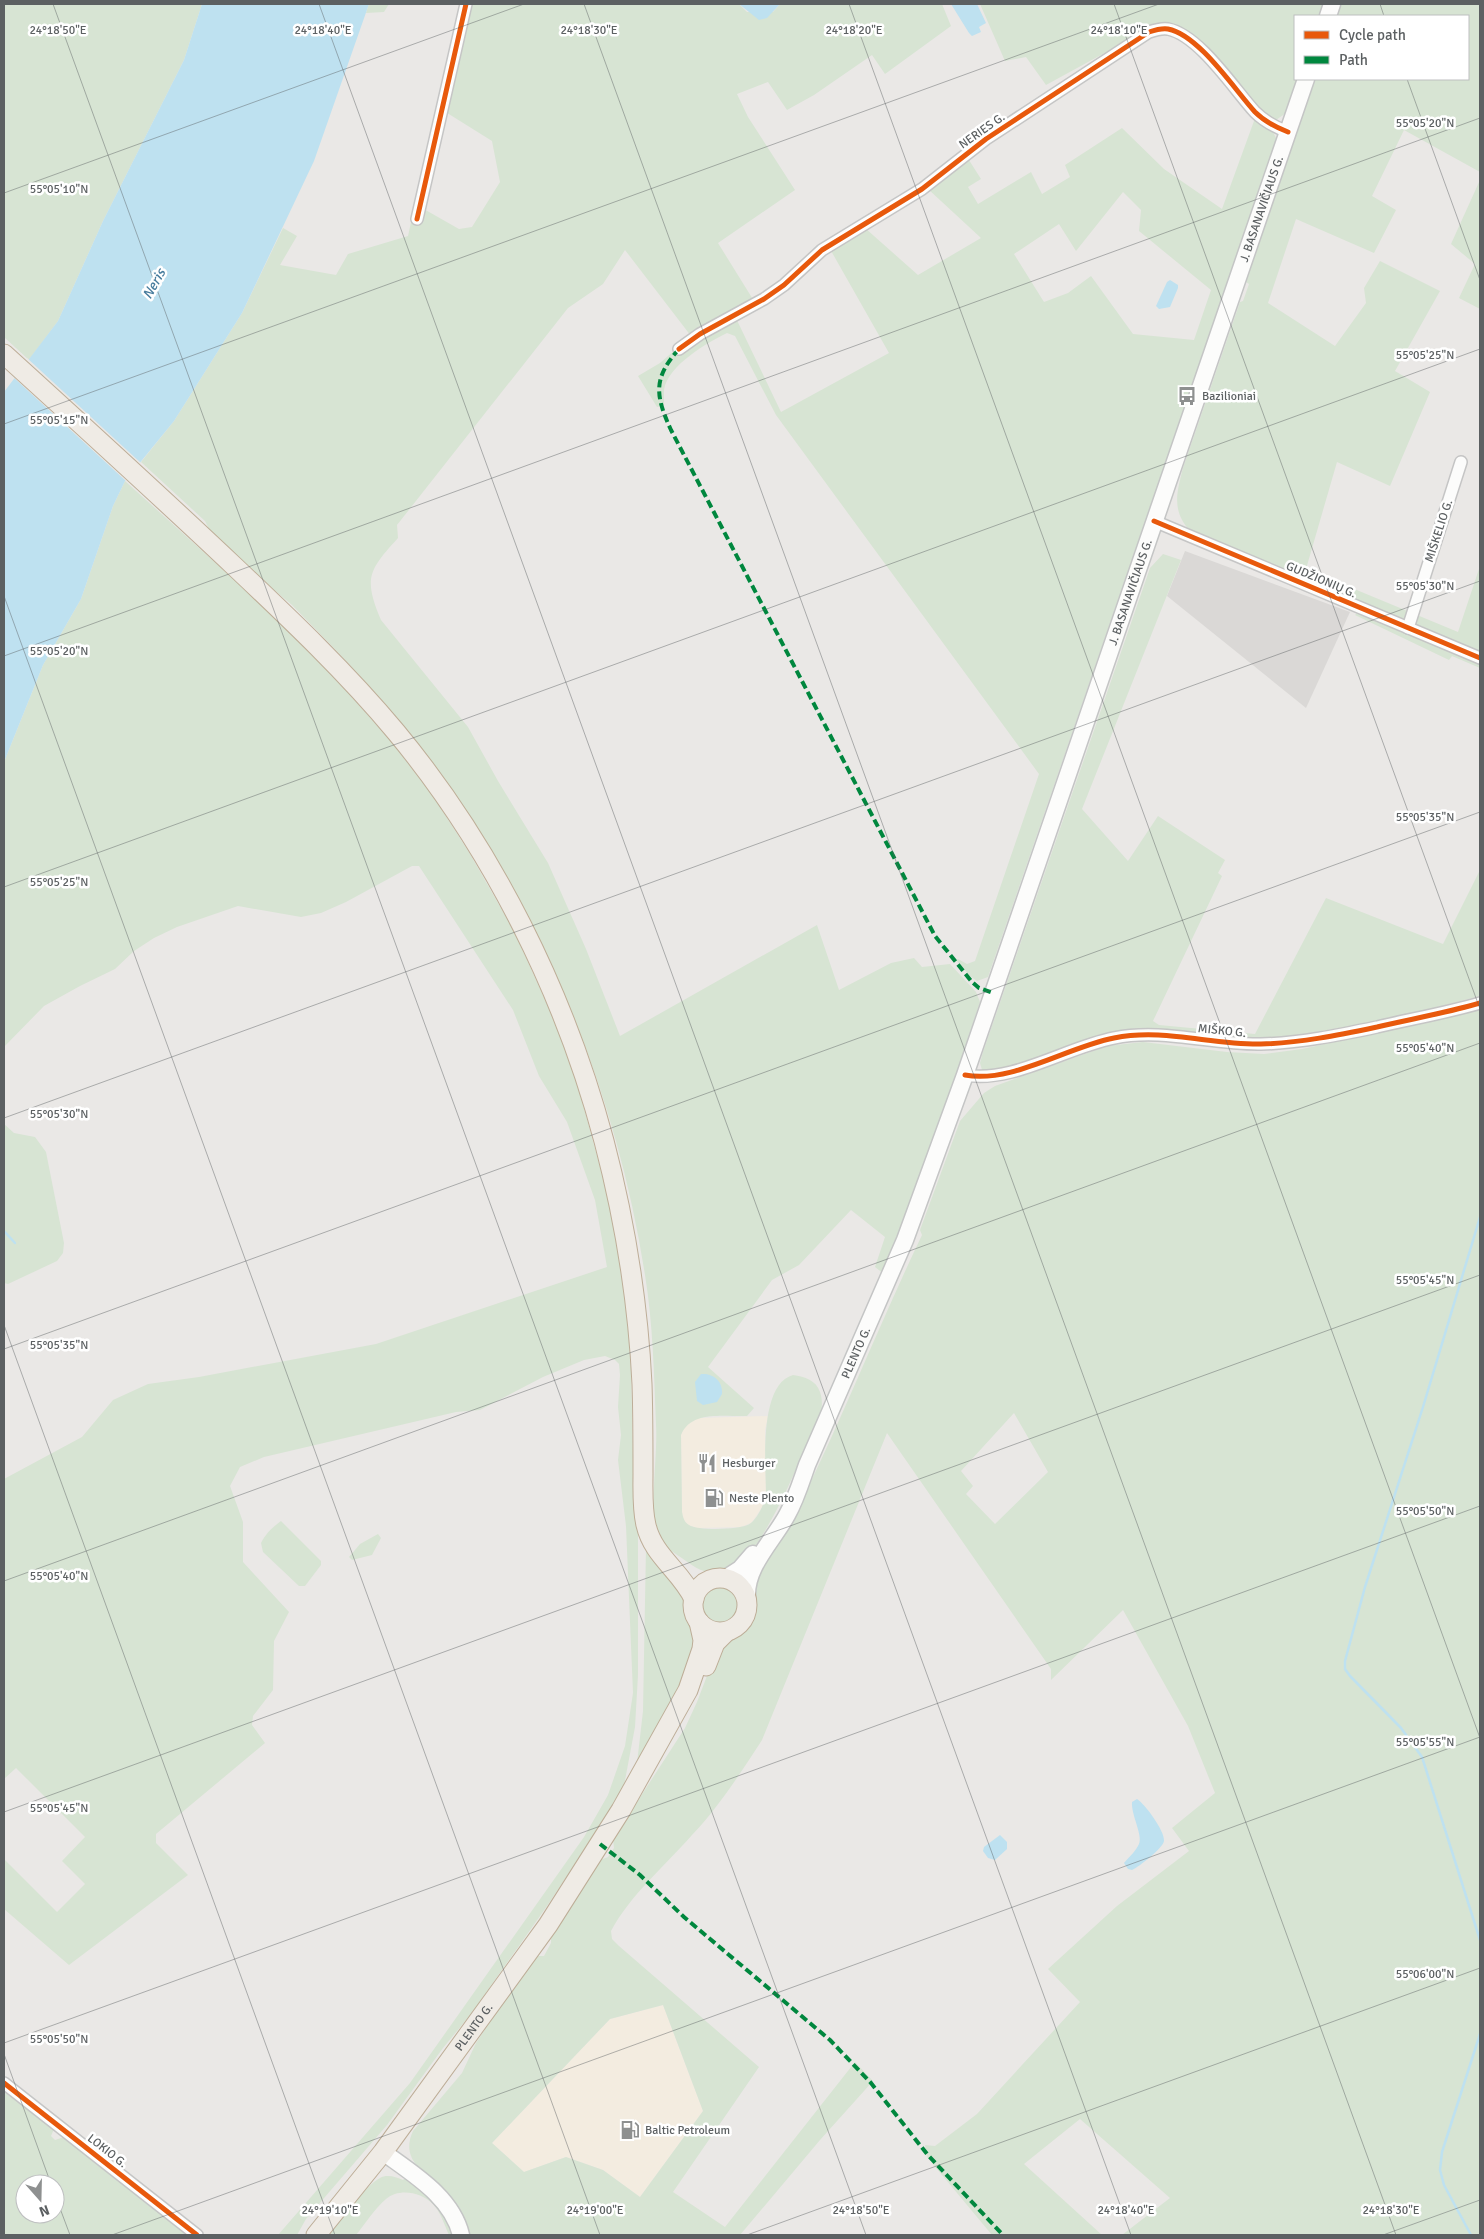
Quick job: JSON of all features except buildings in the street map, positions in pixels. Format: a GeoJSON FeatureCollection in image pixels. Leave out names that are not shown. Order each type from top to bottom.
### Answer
{"type":"FeatureCollection","features":[{"type":"Feature","properties":{"kind":"highway"},"geometry":{"type":"LineString","coordinates":[[4,354],[196,530],[312,640],[398,735],[428,773],[476,845],[517,918],[548,982],[578,1056],[596,1110],[625,1228],[640,1345],[646,1525],[656,1552],[687,1585],[694,1599]]}},
{"type":"Feature","properties":{"kind":"highway"},"geometry":{"type":"LineString","coordinates":[[651,1538],[673,1560],[691,1574],[719,1579],[739,1585],[747,1598],[748,1607],[741,1623],[726,1632],[711,1631],[699,1622],[693,1607],[697,1590],[704,1583],[719,1579]]}},
{"type":"Feature","properties":{"kind":"highway","name":"PLENTO G."},"geometry":{"type":"LineString","coordinates":[[316,2235],[383,2152],[548,1925],[622,1810],[688,1690],[702,1649],[703,1640],[699,1622]]}},
{"type":"Feature","properties":{"kind":"highway","name":"PLENTO G."},"geometry":{"type":"LineString","coordinates":[[622,1810],[655,1766],[677,1731],[696,1694],[711,1651],[715,1643],[726,1632]]}},
{"type":"Feature","properties":{"kind":"main road","name":"J. BASANAVIČIAUS G."},"geometry":{"type":"LineString","coordinates":[[965,1075],[1306,80]]}},
{"type":"Feature","properties":{"kind":"main road","name":"PLENTO G."},"geometry":{"type":"LineString","coordinates":[[747,1598],[746,1589],[750,1574],[788,1514],[798,1492],[807,1464],[905,1240],[965,1075]]}},
{"type":"Feature","properties":{"kind":"main road","name":"PLENTO G."},"geometry":{"type":"LineString","coordinates":[[719,1579],[740,1569],[757,1548],[807,1464]]}},
{"type":"Feature","properties":{"kind":"main road"},"geometry":{"type":"LineString","coordinates":[[383,2152],[446,2202],[458,2222],[461,2235]]}},
{"type":"Feature","properties":{"kind":"street"},"geometry":{"type":"LineString","coordinates":[[417,218],[466,4]]}},
{"type":"Feature","properties":{"kind":"street","name":"NERIES G."},"geometry":{"type":"LineString","coordinates":[[679,349],[700,334],[764,299],[784,285],[822,250],[922,189],[986,138],[1149,32],[1169,29],[1183,36],[1207,54],[1256,113],[1271,125],[1288,132]]}},
{"type":"Feature","properties":{"kind":"street","name":"MIŠKELIO G."},"geometry":{"type":"LineString","coordinates":[[1408,628],[1461,462]]}},
{"type":"Feature","properties":{"kind":"street","name":"GUDŽIONIŲ G."},"geometry":{"type":"LineString","coordinates":[[1154,521],[1480,658]]}},
{"type":"Feature","properties":{"kind":"street","name":"MIŠKO G."},"geometry":{"type":"LineString","coordinates":[[965,1075],[978,1078],[1004,1074],[1114,1038],[1136,1035],[1175,1035],[1235,1044],[1263,1044],[1326,1037],[1480,1003]]}},
{"type":"Feature","properties":{"kind":"street","name":"LOKIO G."},"geometry":{"type":"LineString","coordinates":[[4,2083],[197,2235]]}},
{"type":"Feature","properties":{"kind":"shaded area"},"geometry":{"type":"Polygon","coordinates":[[[1185,551],[1350,612],[1306,708],[1167,596],[1185,551]]]}},
{"type":"Feature","properties":{"kind":"shaded area"},"geometry":{"type":"Polygon","coordinates":[[[768,1416],[765,1430],[766,1495],[764,1504],[755,1518],[751,1523],[741,1527],[697,1528],[688,1525],[683,1519],[682,1512],[681,1435],[684,1427],[691,1420],[700,1418],[768,1416]]]}},
{"type":"Feature","properties":{"kind":"shaded area"},"geometry":{"type":"Polygon","coordinates":[[[663,2005],[703,2111],[640,2197],[603,2170],[566,2157],[524,2172],[492,2143],[610,2019],[663,2005]]]}},
{"type":"Feature","properties":{"kind":"green space"},"geometry":{"type":"Polygon","coordinates":[[[4,4],[202,4],[184,60],[103,221],[58,321],[29,360],[4,337],[4,4]]]}},
{"type":"Feature","properties":{"kind":"green space"},"geometry":{"type":"Polygon","coordinates":[[[369,4],[389,4],[384,12],[366,13],[369,4]]]}},
{"type":"Feature","properties":{"kind":"green space"},"geometry":{"type":"Polygon","coordinates":[[[470,4],[739,4],[747,12],[773,12],[780,4],[942,4],[951,26],[885,74],[872,55],[814,95],[787,110],[768,82],[737,94],[748,117],[795,190],[718,243],[754,301],[733,312],[781,412],[889,353],[830,249],[865,228],[918,275],[981,238],[928,189],[967,157],[981,179],[968,187],[978,204],[1031,172],[1042,194],[1070,177],[1065,165],[1122,128],[1164,169],[1222,209],[1258,110],[1217,58],[1154,26],[1046,85],[1026,57],[1005,61],[980,4],[1324,4],[1319,15],[1294,15],[1294,80],[1298,80],[1286,113],[1276,120],[1272,130],[1276,138],[1272,153],[988,977],[977,981],[956,960],[958,959],[967,964],[975,961],[1039,774],[776,415],[735,336],[727,333],[699,349],[680,364],[667,381],[664,390],[664,405],[657,407],[638,376],[660,363],[691,336],[625,250],[603,284],[568,308],[397,525],[398,538],[375,567],[371,584],[372,594],[381,620],[468,727],[498,781],[548,863],[586,949],[620,1036],[817,925],[839,990],[891,963],[914,958],[922,967],[950,964],[976,992],[980,1002],[946,1105],[884,1274],[875,1267],[885,1237],[851,1210],[799,1265],[772,1280],[708,1367],[754,1408],[747,1416],[710,1416],[700,1418],[686,1427],[681,1435],[682,1512],[686,1522],[694,1527],[710,1529],[739,1527],[751,1523],[759,1513],[766,1495],[765,1447],[769,1410],[774,1394],[782,1382],[793,1375],[810,1380],[818,1388],[822,1402],[818,1424],[772,1519],[752,1550],[741,1562],[730,1570],[718,1573],[696,1568],[665,1546],[657,1534],[654,1510],[656,1437],[654,1368],[648,1293],[633,1210],[618,1146],[576,1022],[550,962],[521,904],[489,847],[453,791],[397,718],[356,671],[292,605],[209,529],[205,521],[141,462],[174,421],[242,313],[283,228],[297,236],[280,265],[336,275],[348,254],[408,236],[415,204],[459,229],[472,227],[500,182],[492,141],[444,111],[470,4]],[[1123,192],[1076,251],[1059,224],[1014,254],[1044,302],[1068,293],[1091,276],[1133,334],[1194,340],[1211,290],[1139,231],[1141,210],[1123,192]]]}},
{"type":"Feature","properties":{"kind":"green space"},"geometry":{"type":"Polygon","coordinates":[[[1341,4],[1480,4],[1480,172],[1404,130],[1372,196],[1396,210],[1374,253],[1296,219],[1268,303],[1335,346],[1366,303],[1364,288],[1380,261],[1440,291],[1395,371],[1430,392],[1390,486],[1337,462],[1306,569],[1458,632],[1480,566],[1480,652],[1190,531],[1180,516],[1178,508],[1179,485],[1183,468],[1240,302],[1243,301],[1249,284],[1246,282],[1315,80],[1469,80],[1469,15],[1337,15],[1341,4]]]}},
{"type":"Feature","properties":{"kind":"green space"},"geometry":{"type":"Polygon","coordinates":[[[1480,180],[1480,309],[1459,298],[1475,264],[1451,244],[1480,180]]]}},
{"type":"Feature","properties":{"kind":"green space"},"geometry":{"type":"Polygon","coordinates":[[[125,481],[302,641],[390,740],[433,796],[470,854],[514,931],[559,1031],[575,1075],[610,1204],[625,1291],[631,1368],[633,1455],[638,1525],[638,1675],[635,1727],[623,1791],[547,1906],[471,2014],[443,2048],[387,2125],[306,2219],[297,2235],[278,2235],[410,2083],[584,1837],[608,1795],[625,1746],[633,1693],[626,1526],[618,1460],[621,1435],[618,1407],[619,1364],[605,1356],[584,1360],[543,1377],[480,1410],[456,1412],[264,1457],[240,1467],[230,1486],[243,1522],[243,1562],[289,1612],[274,1641],[273,1690],[253,1716],[252,1725],[265,1743],[156,1834],[156,1843],[188,1875],[69,1965],[4,1909],[4,1859],[57,1912],[85,1884],[62,1861],[85,1837],[16,1768],[4,1779],[4,1479],[82,1437],[113,1400],[148,1384],[199,1377],[376,1344],[607,1267],[595,1200],[567,1122],[539,1076],[513,1010],[419,866],[412,866],[346,902],[321,913],[301,917],[238,906],[177,927],[154,938],[134,951],[115,969],[44,1006],[4,1047],[4,762],[43,665],[81,599],[113,506],[125,481]]]}},
{"type":"Feature","properties":{"kind":"green space"},"geometry":{"type":"Polygon","coordinates":[[[1163,554],[1181,560],[1082,809],[1128,861],[1158,816],[1225,860],[1218,873],[1222,876],[1153,1021],[1159,1025],[1255,1034],[1326,898],[1443,944],[1480,870],[1480,996],[1387,1020],[1280,1038],[1231,1038],[1197,1032],[1146,1030],[1096,1037],[999,1070],[982,1070],[980,1063],[983,1052],[1150,568],[1163,554]]]}},
{"type":"Feature","properties":{"kind":"green space"},"geometry":{"type":"Polygon","coordinates":[[[1359,611],[1480,663],[1480,668],[1452,656],[1449,660],[1355,615],[1359,611]]]}},
{"type":"Feature","properties":{"kind":"green space"},"geometry":{"type":"Polygon","coordinates":[[[1480,1007],[1480,2235],[1122,2235],[1170,2198],[1080,2119],[1024,2164],[1102,2235],[992,2235],[927,2157],[925,2145],[935,2146],[977,2114],[1080,2002],[1048,1969],[1117,1906],[1189,1851],[1172,1828],[1215,1793],[1188,1726],[1123,1610],[1051,1680],[1051,1669],[887,1433],[762,1740],[711,1813],[638,1893],[611,1931],[612,1939],[619,1946],[759,2067],[673,2192],[725,2227],[855,2062],[873,2081],[820,2140],[740,2235],[449,2235],[433,2204],[416,2194],[397,2193],[386,2199],[374,2211],[356,2235],[329,2235],[360,2195],[374,2182],[386,2176],[403,2180],[417,2166],[409,2149],[413,2131],[462,2073],[476,2043],[531,1960],[534,1956],[544,1956],[551,1943],[551,1933],[600,1860],[608,1857],[614,1848],[613,1839],[685,1728],[718,1647],[724,1641],[742,1631],[749,1622],[752,1610],[750,1587],[752,1581],[805,1494],[922,1235],[920,1230],[960,1121],[984,1093],[995,1086],[1107,1046],[1143,1042],[1227,1052],[1264,1054],[1302,1049],[1413,1025],[1480,1007]],[[1014,1413],[961,1471],[973,1486],[966,1494],[995,1524],[1048,1472],[1014,1413]],[[663,2005],[610,2019],[492,2143],[524,2172],[566,2157],[603,2170],[640,2197],[703,2111],[663,2005]]]}},
{"type":"Feature","properties":{"kind":"green space"},"geometry":{"type":"Polygon","coordinates":[[[4,1124],[14,1133],[35,1137],[46,1152],[64,1243],[63,1253],[57,1261],[8,1284],[4,1283],[4,1124]]]}},
{"type":"Feature","properties":{"kind":"green space"},"geometry":{"type":"Polygon","coordinates":[[[281,1521],[321,1561],[321,1565],[305,1586],[299,1586],[263,1552],[261,1543],[263,1539],[281,1521]]]}},
{"type":"Feature","properties":{"kind":"green space"},"geometry":{"type":"Polygon","coordinates":[[[378,1534],[381,1538],[372,1555],[352,1560],[349,1557],[360,1544],[378,1534]]]}},
{"type":"Feature","properties":{"kind":"green space"},"geometry":{"type":"Polygon","coordinates":[[[646,1547],[687,1597],[686,1607],[691,1622],[696,1655],[636,1772],[643,1711],[646,1547]]]}},
{"type":"Feature","properties":{"kind":"green space"},"geometry":{"type":"Polygon","coordinates":[[[720,1587],[734,1592],[739,1606],[734,1620],[720,1625],[706,1620],[701,1606],[706,1592],[720,1587]]]}},
{"type":"Feature","properties":{"kind":"green space"},"geometry":{"type":"Polygon","coordinates":[[[4,2092],[54,2129],[51,2136],[55,2140],[64,2137],[190,2235],[4,2235],[4,2092]]]}},
{"type":"Feature","properties":{"kind":"water","name":"Neris"},"geometry":{"type":"Polygon","coordinates":[[[202,4],[369,4],[314,161],[242,313],[174,421],[125,481],[113,506],[81,599],[43,665],[4,762],[4,392],[58,321],[103,221],[184,60],[202,4]]]}},
{"type":"Feature","properties":{"kind":"water"},"geometry":{"type":"Polygon","coordinates":[[[739,4],[780,4],[767,18],[759,20],[739,4]]]}},
{"type":"Feature","properties":{"kind":"water"},"geometry":{"type":"Polygon","coordinates":[[[951,4],[977,4],[986,23],[979,27],[981,32],[972,36],[951,4]]]}},
{"type":"Feature","properties":{"kind":"water"},"geometry":{"type":"Polygon","coordinates":[[[1170,280],[1178,285],[1178,288],[1170,307],[1159,309],[1156,306],[1167,282],[1170,280]]]}},
{"type":"Feature","properties":{"kind":"water"},"geometry":{"type":"Polygon","coordinates":[[[701,1374],[713,1376],[721,1385],[722,1394],[717,1402],[703,1405],[697,1401],[695,1382],[701,1374]]]}},
{"type":"Feature","properties":{"kind":"water"},"geometry":{"type":"Polygon","coordinates":[[[1137,1799],[1154,1818],[1164,1841],[1155,1852],[1132,1870],[1128,1869],[1124,1863],[1136,1849],[1140,1840],[1132,1807],[1132,1802],[1137,1799]]]}},
{"type":"Feature","properties":{"kind":"water"},"geometry":{"type":"Polygon","coordinates":[[[1000,1835],[1007,1842],[1007,1849],[995,1860],[988,1858],[983,1851],[984,1847],[1000,1835]]]}},
{"type":"Feature","properties":{"kind":"pier"},"geometry":{"type":"Polygon","coordinates":[[[27,358],[142,464],[127,482],[12,376],[27,358]]]}},
{"type":"Feature","properties":{"kind":"waterway"},"geometry":{"type":"LineString","coordinates":[[1480,1217],[1423,1407],[1365,1587],[1345,1661],[1345,1669],[1350,1676],[1401,1728],[1422,1757],[1480,1940]]}},
{"type":"Feature","properties":{"kind":"waterway"},"geometry":{"type":"LineString","coordinates":[[4,1231],[15,1243]]}},
{"type":"Feature","properties":{"kind":"waterway"},"geometry":{"type":"LineString","coordinates":[[1471,2235],[1444,2185],[1440,2170],[1442,2152],[1480,2034]]}},
{"type":"Feature","properties":{"kind":"marked path"},"geometry":{"type":"LineString","coordinates":[[679,349],[665,369],[659,387],[662,407],[671,430],[935,936],[972,982],[979,988],[993,993]]}},
{"type":"Feature","properties":{"kind":"marked path"},"geometry":{"type":"LineString","coordinates":[[600,1844],[640,1875],[684,1917],[830,2040],[871,2083],[927,2154],[1003,2235]]}},
{"type":"Feature","properties":{"kind":"cycle path"},"geometry":{"type":"LineString","coordinates":[[417,219],[466,4]]}},
{"type":"Feature","properties":{"kind":"cycle path"},"geometry":{"type":"LineString","coordinates":[[679,349],[700,334],[764,299],[784,285],[822,250],[922,189],[986,139],[1149,32],[1168,29],[1180,33],[1192,41],[1215,64],[1255,112],[1270,124],[1288,132]]}},
{"type":"Feature","properties":{"kind":"cycle path"},"geometry":{"type":"LineString","coordinates":[[1154,521],[1480,658]]}},
{"type":"Feature","properties":{"kind":"cycle path"},"geometry":{"type":"LineString","coordinates":[[965,1075],[983,1076],[1020,1070],[1096,1043],[1133,1035],[1169,1036],[1242,1044],[1290,1042],[1363,1030],[1480,1003]]}},
{"type":"Feature","properties":{"kind":"cycle path"},"geometry":{"type":"LineString","coordinates":[[4,2083],[197,2235]]}},
{"type":"Feature","properties":{"kind":"place","name":"Bazilioniai"},"geometry":{"type":"Point","coordinates":[1187,396]}},
{"type":"Feature","properties":{"kind":"place","name":"Hesburger"},"geometry":{"type":"Point","coordinates":[707,1463]}},
{"type":"Feature","properties":{"kind":"place","name":"Neste Plento"},"geometry":{"type":"Point","coordinates":[714,1498]}},
{"type":"Feature","properties":{"kind":"place","name":"Baltic Petroleum"},"geometry":{"type":"Point","coordinates":[630,2130]}}]}
